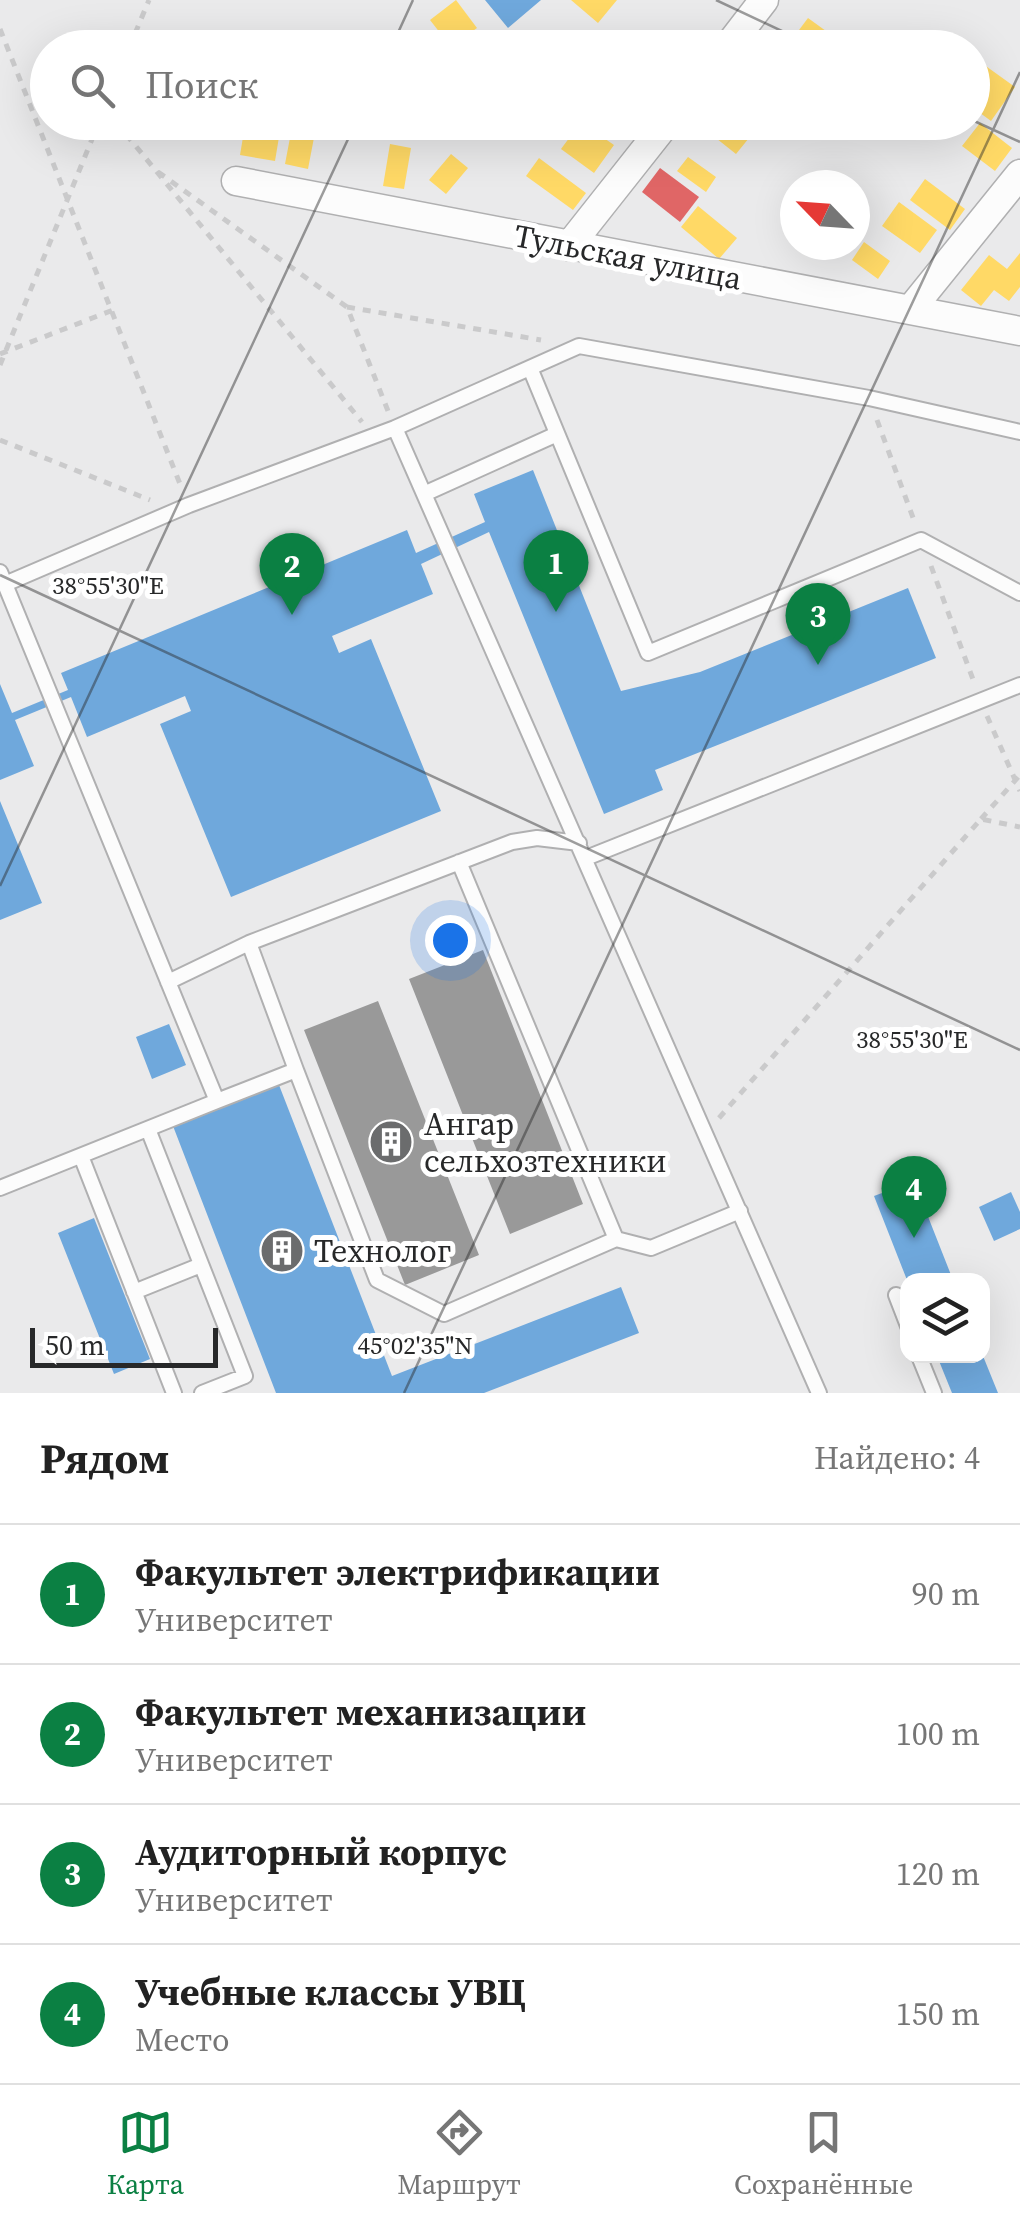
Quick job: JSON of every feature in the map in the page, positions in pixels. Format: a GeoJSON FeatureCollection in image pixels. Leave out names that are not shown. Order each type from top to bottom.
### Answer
{"type":"FeatureCollection","features":[{"type":"Feature","properties":{"kind":"street"},"geometry":{"type":"LineString","coordinates":[[741,30],[764,0]]}},
{"type":"Feature","properties":{"kind":"street"},"geometry":{"type":"LineString","coordinates":[[569,246],[653,140]]}},
{"type":"Feature","properties":{"kind":"street"},"geometry":{"type":"LineString","coordinates":[[912,309],[1020,174]]}},
{"type":"Feature","properties":{"kind":"street","name":"Тульская улица"},"geometry":{"type":"LineString","coordinates":[[236,182],[1020,332]]}},
{"type":"Feature","properties":{"kind":"lane"},"geometry":{"type":"LineString","coordinates":[[217,1101],[2,578],[395,428],[579,346],[869,398],[1020,432]]}},
{"type":"Feature","properties":{"kind":"lane"},"geometry":{"type":"LineString","coordinates":[[530,368],[648,653],[921,540],[1020,594]]}},
{"type":"Feature","properties":{"kind":"lane"},"geometry":{"type":"LineString","coordinates":[[395,428],[820,1393]]}},
{"type":"Feature","properties":{"kind":"lane"},"geometry":{"type":"LineString","coordinates":[[424,494],[557,434]]}},
{"type":"Feature","properties":{"kind":"lane"},"geometry":{"type":"LineString","coordinates":[[586,858],[1020,685]]}},
{"type":"Feature","properties":{"kind":"lane"},"geometry":{"type":"LineString","coordinates":[[168,982],[249,943],[512,842],[537,838],[579,843]]}},
{"type":"Feature","properties":{"kind":"lane"},"geometry":{"type":"LineString","coordinates":[[459,862],[616,1240]]}},
{"type":"Feature","properties":{"kind":"lane"},"geometry":{"type":"LineString","coordinates":[[249,943],[377,1280],[444,1314],[616,1240],[651,1248],[740,1211]]}},
{"type":"Feature","properties":{"kind":"lane"},"geometry":{"type":"LineString","coordinates":[[0,1188],[296,1070]]}},
{"type":"Feature","properties":{"kind":"lane"},"geometry":{"type":"LineString","coordinates":[[148,1129],[245,1376],[202,1393]]}},
{"type":"Feature","properties":{"kind":"lane"},"geometry":{"type":"LineString","coordinates":[[80,1156],[174,1393]]}},
{"type":"Feature","properties":{"kind":"lane"},"geometry":{"type":"LineString","coordinates":[[134,1292],[201,1265]]}},
{"type":"Feature","properties":{"kind":"lane"},"geometry":{"type":"LineString","coordinates":[[896,1296],[900,1306]]}},
{"type":"Feature","properties":{"kind":"lane"},"geometry":{"type":"LineString","coordinates":[[922,1363],[934,1393]]}},
{"type":"Feature","properties":{"kind":"path"},"geometry":{"type":"LineString","coordinates":[[137,30],[148,0]]}},
{"type":"Feature","properties":{"kind":"path"},"geometry":{"type":"LineString","coordinates":[[0,29],[30,102]]}},
{"type":"Feature","properties":{"kind":"path"},"geometry":{"type":"LineString","coordinates":[[45,140],[113,310],[182,508]]}},
{"type":"Feature","properties":{"kind":"path"},"geometry":{"type":"LineString","coordinates":[[0,365],[91,140]]}},
{"type":"Feature","properties":{"kind":"path"},"geometry":{"type":"LineString","coordinates":[[130,140],[374,436]]}},
{"type":"Feature","properties":{"kind":"path"},"geometry":{"type":"LineString","coordinates":[[150,166],[347,307],[579,346]]}},
{"type":"Feature","properties":{"kind":"path"},"geometry":{"type":"LineString","coordinates":[[347,307],[395,428]]}},
{"type":"Feature","properties":{"kind":"path"},"geometry":{"type":"LineString","coordinates":[[3,353],[113,310]]}},
{"type":"Feature","properties":{"kind":"path"},"geometry":{"type":"LineString","coordinates":[[869,398],[981,701],[1018,778],[1020,791]]}},
{"type":"Feature","properties":{"kind":"path"},"geometry":{"type":"LineString","coordinates":[[0,440],[182,508]]}},
{"type":"Feature","properties":{"kind":"path"},"geometry":{"type":"LineString","coordinates":[[706,1133],[1018,778]]}},
{"type":"Feature","properties":{"kind":"path"},"geometry":{"type":"LineString","coordinates":[[981,820],[1020,828]]}},
{"type":"Feature","properties":{"kind":"building: Жильё"},"geometry":{"type":"Polygon","coordinates":[[[456,0],[477,28],[438,30],[430,20],[456,0]]]}},
{"type":"Feature","properties":{"kind":"building: Жильё"},"geometry":{"type":"Polygon","coordinates":[[[571,0],[617,0],[598,23],[571,0]]]}},
{"type":"Feature","properties":{"kind":"building: Жильё"},"geometry":{"type":"Polygon","coordinates":[[[808,18],[825,30],[799,30],[808,18]]]}},
{"type":"Feature","properties":{"kind":"building: Жильё"},"geometry":{"type":"Polygon","coordinates":[[[990,69],[1015,87],[990,120],[990,69]]]}},
{"type":"Feature","properties":{"kind":"building: Жильё"},"geometry":{"type":"Polygon","coordinates":[[[990,131],[1012,148],[995,171],[962,146],[967,140],[990,140],[990,131]]]}},
{"type":"Feature","properties":{"kind":"building: Жильё"},"geometry":{"type":"Polygon","coordinates":[[[242,140],[278,140],[275,161],[240,155],[242,140]]]}},
{"type":"Feature","properties":{"kind":"building: Жильё"},"geometry":{"type":"Polygon","coordinates":[[[290,140],[314,140],[308,169],[285,164],[290,140]]]}},
{"type":"Feature","properties":{"kind":"building: Жильё"},"geometry":{"type":"Polygon","coordinates":[[[568,140],[607,140],[614,145],[594,173],[561,149],[568,140]]]}},
{"type":"Feature","properties":{"kind":"building: Жильё"},"geometry":{"type":"Polygon","coordinates":[[[718,140],[747,140],[736,154],[718,140]]]}},
{"type":"Feature","properties":{"kind":"building: Жильё"},"geometry":{"type":"Polygon","coordinates":[[[390,144],[411,148],[404,189],[383,186],[390,144]]]}},
{"type":"Feature","properties":{"kind":"building: Жильё"},"geometry":{"type":"Polygon","coordinates":[[[451,154],[468,168],[446,194],[429,180],[451,154]]]}},
{"type":"Feature","properties":{"kind":"building: Жильё"},"geometry":{"type":"Polygon","coordinates":[[[688,157],[716,177],[706,192],[677,171],[688,157]]]}},
{"type":"Feature","properties":{"kind":"building: Жильё"},"geometry":{"type":"Polygon","coordinates":[[[539,158],[586,193],[573,210],[526,176],[539,158]]]}},
{"type":"Feature","properties":{"kind":"building: Жильё"},"geometry":{"type":"Polygon","coordinates":[[[925,179],[965,209],[950,230],[910,200],[925,179]]]}},
{"type":"Feature","properties":{"kind":"building: Жильё"},"geometry":{"type":"Polygon","coordinates":[[[899,202],[937,230],[920,253],[882,226],[899,202]]]}},
{"type":"Feature","properties":{"kind":"building: Жильё"},"geometry":{"type":"Polygon","coordinates":[[[698,206],[737,238],[719,259],[681,227],[698,206]]]}},
{"type":"Feature","properties":{"kind":"building: Жильё"},"geometry":{"type":"Polygon","coordinates":[[[870,246],[890,261],[878,279],[852,260],[870,260],[870,246]]]}},
{"type":"Feature","properties":{"kind":"building: Жильё"},"geometry":{"type":"Polygon","coordinates":[[[1020,253],[1020,287],[1009,301],[994,290],[981,306],[961,290],[989,255],[1007,269],[1020,253]]]}},
{"type":"Feature","properties":{"kind":"building: Торговля"},"geometry":{"type":"Polygon","coordinates":[[[660,168],[699,197],[680,222],[642,192],[660,168]]]}},
{"type":"Feature","properties":{"kind":"building: Школы"},"geometry":{"type":"Polygon","coordinates":[[[485,0],[541,0],[508,28],[485,0]]]}},
{"type":"Feature","properties":{"kind":"building: Школы"},"geometry":{"type":"Polygon","coordinates":[[[533,470],[621,691],[700,672],[908,588],[936,658],[655,770],[663,790],[604,814],[489,532],[421,564],[433,594],[332,636],[339,653],[371,639],[441,811],[231,897],[160,724],[191,711],[185,696],[87,737],[71,697],[15,720],[34,766],[0,780],[0,684],[12,713],[68,690],[61,673],[407,530],[416,553],[485,522],[474,494],[533,470]]]}},
{"type":"Feature","properties":{"kind":"building: Школы"},"geometry":{"type":"Polygon","coordinates":[[[0,801],[42,903],[0,920],[0,801]]]}},
{"type":"Feature","properties":{"kind":"building: Школы"},"geometry":{"type":"Polygon","coordinates":[[[169,1024],[186,1065],[152,1079],[136,1037],[169,1024]]]}},
{"type":"Feature","properties":{"kind":"building: Школы","name":"Технолог"},"geometry":{"type":"Polygon","coordinates":[[[279,1085],[392,1376],[621,1287],[639,1333],[484,1393],[276,1393],[173,1126],[279,1085]]]}},
{"type":"Feature","properties":{"kind":"building: Школы"},"geometry":{"type":"Polygon","coordinates":[[[914,1181],[950,1273],[904,1273],[874,1196],[914,1181]]]}},
{"type":"Feature","properties":{"kind":"building: Школы"},"geometry":{"type":"Polygon","coordinates":[[[1011,1192],[1020,1212],[1020,1229],[994,1241],[979,1207],[1011,1192]]]}},
{"type":"Feature","properties":{"kind":"building: Школы"},"geometry":{"type":"Polygon","coordinates":[[[94,1218],[150,1359],[114,1374],[58,1233],[94,1218]]]}},
{"type":"Feature","properties":{"kind":"building: Школы"},"geometry":{"type":"Polygon","coordinates":[[[940,1363],[986,1363],[998,1393],[952,1393],[940,1363]]]}},
{"type":"Feature","properties":{"kind":"building: Промзона","name":"Ангар сельхозтехники"},"geometry":{"type":"Polygon","coordinates":[[[483,950],[583,1204],[510,1234],[409,979],[483,950]]]}},
{"type":"Feature","properties":{"kind":"building: Промзона","name":"Ангар сельхозтехники"},"geometry":{"type":"Polygon","coordinates":[[[378,1001],[479,1255],[405,1285],[304,1030],[378,1001]]]}},
{"type":"Feature","properties":{"kind":"place","name":"Факультет электрификации"},"geometry":{"type":"Point","coordinates":[556,612]}},
{"type":"Feature","properties":{"kind":"place","name":"Факультет механизации"},"geometry":{"type":"Point","coordinates":[292,615]}},
{"type":"Feature","properties":{"kind":"place","name":"Аудиторный корпус"},"geometry":{"type":"Point","coordinates":[818,665]}},
{"type":"Feature","properties":{"kind":"place","name":"Ангар сельхозтехники"},"geometry":{"type":"Point","coordinates":[391,1142]}},
{"type":"Feature","properties":{"kind":"place","name":"Учебные классы УВЦ"},"geometry":{"type":"Point","coordinates":[914,1238]}},
{"type":"Feature","properties":{"kind":"place","name":"Технолог"},"geometry":{"type":"Point","coordinates":[282,1251]}}]}
